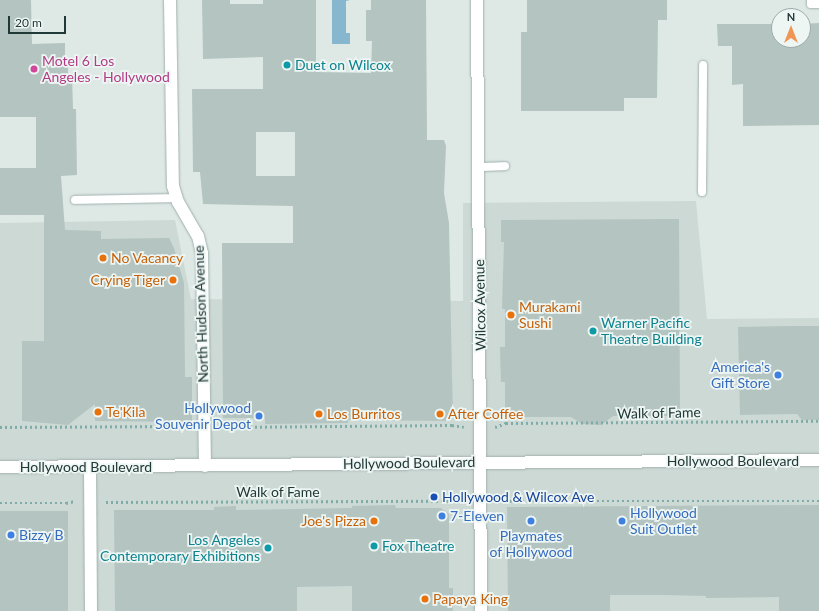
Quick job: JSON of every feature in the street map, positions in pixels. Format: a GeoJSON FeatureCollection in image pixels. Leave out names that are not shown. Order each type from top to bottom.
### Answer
{"type":"FeatureCollection","features":[{"type":"Feature","properties":{"kind":"street","name":"North Hudson Avenue"},"geometry":{"type":"LineString","coordinates":[[170,0],[173,186],[176,198],[198,236],[202,253],[205,466]]}},
{"type":"Feature","properties":{"kind":"street","name":"Wilcox Avenue"},"geometry":{"type":"LineString","coordinates":[[477,0],[481,611]]}},
{"type":"Feature","properties":{"kind":"street","name":"Hollywood Boulevard"},"geometry":{"type":"LineString","coordinates":[[0,467],[90,468],[481,462],[819,460]]}},
{"type":"Feature","properties":{"kind":"street"},"geometry":{"type":"LineString","coordinates":[[90,468],[91,611]]}},
{"type":"Feature","properties":{"kind":"lane"},"geometry":{"type":"LineString","coordinates":[[811,0],[811,4],[819,4]]}},
{"type":"Feature","properties":{"kind":"lane"},"geometry":{"type":"LineString","coordinates":[[702,192],[703,65]]}},
{"type":"Feature","properties":{"kind":"lane"},"geometry":{"type":"LineString","coordinates":[[479,167],[505,166]]}},
{"type":"Feature","properties":{"kind":"lane"},"geometry":{"type":"LineString","coordinates":[[74,200],[176,198]]}},
{"type":"Feature","properties":{"kind":"path","name":"Walk of Fame"},"geometry":{"type":"LineString","coordinates":[[501,427],[506,423],[819,421]]}},
{"type":"Feature","properties":{"kind":"path"},"geometry":{"type":"LineString","coordinates":[[222,426],[452,424],[456,428]]}},
{"type":"Feature","properties":{"kind":"path"},"geometry":{"type":"LineString","coordinates":[[0,427],[191,426]]}},
{"type":"Feature","properties":{"kind":"path","name":"Walk of Fame"},"geometry":{"type":"LineString","coordinates":[[102,501],[448,501],[453,498]]}},
{"type":"Feature","properties":{"kind":"path"},"geometry":{"type":"LineString","coordinates":[[508,498],[512,501],[819,501]]}},
{"type":"Feature","properties":{"kind":"path"},"geometry":{"type":"LineString","coordinates":[[0,503],[66,503],[70,501]]}},
{"type":"Feature","properties":{"kind":"shaded area"},"geometry":{"type":"Polygon","coordinates":[[[696,201],[707,319],[819,318],[819,611],[0,611],[0,223],[175,220],[191,299],[463,301],[463,203],[696,201]]]}},
{"type":"Feature","properties":{"kind":"water"},"geometry":{"type":"Polygon","coordinates":[[[332,0],[350,0],[346,1],[346,33],[350,33],[350,44],[332,44],[332,0]]]}},
{"type":"Feature","properties":{"kind":"building"},"geometry":{"type":"Polygon","coordinates":[[[0,0],[31,0],[32,44],[65,43],[65,63],[68,63],[68,76],[72,76],[73,109],[76,109],[77,175],[61,176],[65,230],[101,231],[101,239],[169,238],[174,248],[184,283],[185,377],[192,377],[192,422],[95,421],[95,404],[68,425],[22,421],[22,341],[44,341],[44,215],[0,215],[0,168],[36,168],[36,117],[0,117],[0,0]]]}},
{"type":"Feature","properties":{"kind":"building"},"geometry":{"type":"Polygon","coordinates":[[[202,0],[230,0],[230,4],[263,4],[263,0],[316,0],[316,72],[371,73],[372,41],[366,41],[366,10],[371,10],[371,0],[426,0],[427,140],[444,140],[446,146],[444,193],[449,223],[453,413],[449,421],[348,420],[348,423],[265,424],[265,418],[223,418],[222,243],[293,243],[293,206],[203,204],[200,172],[193,172],[192,89],[263,89],[263,57],[203,59],[202,0]],[[256,132],[256,176],[295,176],[295,132],[256,132]]]}},
{"type":"Feature","properties":{"kind":"building"},"geometry":{"type":"Polygon","coordinates":[[[527,0],[667,0],[667,20],[658,20],[657,98],[624,98],[624,111],[521,111],[521,32],[527,32],[527,0]]]}},
{"type":"Feature","properties":{"kind":"building"},"geometry":{"type":"Polygon","coordinates":[[[819,23],[819,125],[743,126],[743,84],[732,85],[732,46],[718,46],[717,24],[771,24],[771,48],[811,48],[811,24],[819,23]]]}},
{"type":"Feature","properties":{"kind":"building","name":"Warner Pacific Theatre Building"},"geometry":{"type":"Polygon","coordinates":[[[679,219],[680,416],[613,416],[601,425],[582,424],[571,417],[505,417],[505,382],[501,382],[500,347],[505,347],[505,309],[502,309],[504,242],[501,242],[501,220],[679,219]]]}},
{"type":"Feature","properties":{"kind":"building"},"geometry":{"type":"Polygon","coordinates":[[[819,326],[819,420],[802,420],[797,414],[740,415],[738,327],[819,326]]]}},
{"type":"Feature","properties":{"kind":"building"},"geometry":{"type":"Polygon","coordinates":[[[395,505],[396,508],[441,508],[449,514],[449,588],[453,588],[453,611],[352,611],[352,586],[297,587],[297,611],[115,611],[114,510],[214,510],[214,507],[236,506],[236,510],[352,508],[352,506],[395,505]]]}},
{"type":"Feature","properties":{"kind":"building"},"geometry":{"type":"Polygon","coordinates":[[[819,505],[819,611],[779,611],[779,597],[706,598],[706,596],[610,595],[610,611],[508,611],[507,507],[819,505]]]}},
{"type":"Feature","properties":{"kind":"building"},"geometry":{"type":"Polygon","coordinates":[[[0,511],[68,511],[68,611],[0,611],[0,511]]]}},
{"type":"Feature","properties":{"kind":"place","name":"Duet on Wilcox"},"geometry":{"type":"Point","coordinates":[287,65]}},
{"type":"Feature","properties":{"kind":"place","name":"Motel 6 Los Angeles - Hollywood"},"geometry":{"type":"Point","coordinates":[34,69]}},
{"type":"Feature","properties":{"kind":"place","name":"No Vacancy"},"geometry":{"type":"Point","coordinates":[103,258]}},
{"type":"Feature","properties":{"kind":"place","name":"Crying Tiger"},"geometry":{"type":"Point","coordinates":[173,280]}},
{"type":"Feature","properties":{"kind":"place","name":"Murakami Sushi"},"geometry":{"type":"Point","coordinates":[511,315]}},
{"type":"Feature","properties":{"kind":"place","name":"Warner Pacific Theatre Building"},"geometry":{"type":"Point","coordinates":[593,331]}},
{"type":"Feature","properties":{"kind":"place","name":"America's Gift Store"},"geometry":{"type":"Point","coordinates":[778,375]}},
{"type":"Feature","properties":{"kind":"place","name":"Te'Kila"},"geometry":{"type":"Point","coordinates":[98,412]}},
{"type":"Feature","properties":{"kind":"place","name":"Los Burritos"},"geometry":{"type":"Point","coordinates":[319,414]}},
{"type":"Feature","properties":{"kind":"place","name":"After Coffee"},"geometry":{"type":"Point","coordinates":[440,414]}},
{"type":"Feature","properties":{"kind":"place","name":"Hollywood Souvenir Depot"},"geometry":{"type":"Point","coordinates":[259,416]}},
{"type":"Feature","properties":{"kind":"place","name":"Hollywood & Wilcox Ave"},"geometry":{"type":"Point","coordinates":[434,497]}},
{"type":"Feature","properties":{"kind":"place","name":"7-Eleven"},"geometry":{"type":"Point","coordinates":[442,516]}},
{"type":"Feature","properties":{"kind":"place","name":"Joe's Pizza"},"geometry":{"type":"Point","coordinates":[374,521]}},
{"type":"Feature","properties":{"kind":"place","name":"Playmates of Hollywood"},"geometry":{"type":"Point","coordinates":[531,521]}},
{"type":"Feature","properties":{"kind":"place","name":"Hollywood Suit Outlet"},"geometry":{"type":"Point","coordinates":[622,521]}},
{"type":"Feature","properties":{"kind":"place","name":"Bizzy B"},"geometry":{"type":"Point","coordinates":[11,535]}},
{"type":"Feature","properties":{"kind":"place","name":"Fox Theatre"},"geometry":{"type":"Point","coordinates":[374,546]}},
{"type":"Feature","properties":{"kind":"place","name":"Los Angeles Contemporary Exhibitions"},"geometry":{"type":"Point","coordinates":[268,548]}},
{"type":"Feature","properties":{"kind":"place","name":"Papaya King"},"geometry":{"type":"Point","coordinates":[425,599]}}]}
